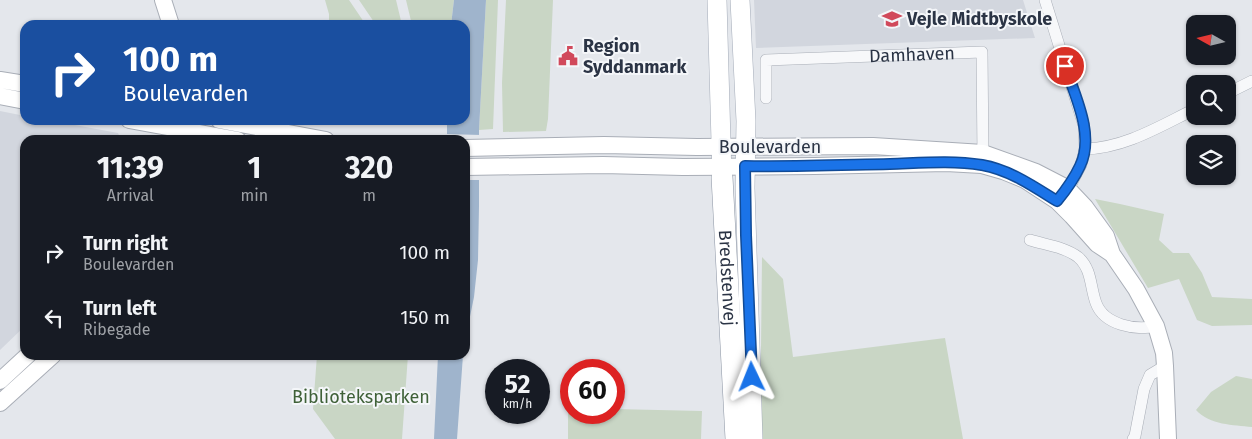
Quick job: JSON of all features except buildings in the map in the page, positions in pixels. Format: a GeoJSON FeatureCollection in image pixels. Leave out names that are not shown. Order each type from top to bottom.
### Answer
{"type":"FeatureCollection","features":[{"type":"Feature","properties":{"kind":"highway","name":"Bredstenvej"},"geometry":{"type":"LineString","coordinates":[[722,172],[736,439]]}},
{"type":"Feature","properties":{"kind":"main road"},"geometry":{"type":"LineString","coordinates":[[164,0],[170,20]]}},
{"type":"Feature","properties":{"kind":"main road"},"geometry":{"type":"LineString","coordinates":[[716,0],[722,172]]}},
{"type":"Feature","properties":{"kind":"main road"},"geometry":{"type":"LineString","coordinates":[[740,0],[746,121],[745,171]]}},
{"type":"Feature","properties":{"kind":"main road"},"geometry":{"type":"LineString","coordinates":[[0,80],[20,83]]}},
{"type":"Feature","properties":{"kind":"main road"},"geometry":{"type":"LineString","coordinates":[[0,96],[20,100]]}},
{"type":"Feature","properties":{"kind":"main road"},"geometry":{"type":"LineString","coordinates":[[144,125],[166,132],[193,135]]}},
{"type":"Feature","properties":{"kind":"main road"},"geometry":{"type":"LineString","coordinates":[[246,125],[299,135]]}},
{"type":"Feature","properties":{"kind":"main road","name":"Boulevarden"},"geometry":{"type":"LineString","coordinates":[[470,148],[604,145],[721,147],[873,146],[982,159],[1036,172],[1062,195],[1085,207],[1106,236],[1112,254],[1136,289],[1156,326],[1164,353],[1168,439]]}},
{"type":"Feature","properties":{"kind":"main road","name":"Boulevarden"},"geometry":{"type":"LineString","coordinates":[[470,168],[603,165],[722,172],[982,159]]}},
{"type":"Feature","properties":{"kind":"main road","name":"Bredstenvej"},"geometry":{"type":"LineString","coordinates":[[745,171],[753,439]]}},
{"type":"Feature","properties":{"kind":"main road"},"geometry":{"type":"LineString","coordinates":[[0,381],[23,360]]}},
{"type":"Feature","properties":{"kind":"main road"},"geometry":{"type":"LineString","coordinates":[[0,403],[47,360]]}},
{"type":"Feature","properties":{"kind":"street"},"geometry":{"type":"LineString","coordinates":[[1045,0],[1084,126],[1085,149],[1081,165],[1062,195]]}},
{"type":"Feature","properties":{"kind":"street","name":"Damhaven"},"geometry":{"type":"LineString","coordinates":[[766,98],[766,60],[982,52],[982,159]]}},
{"type":"Feature","properties":{"kind":"street"},"geometry":{"type":"LineString","coordinates":[[1236,89],[1252,81]]}},
{"type":"Feature","properties":{"kind":"street"},"geometry":{"type":"LineString","coordinates":[[1085,149],[1103,149],[1125,143],[1186,113]]}},
{"type":"Feature","properties":{"kind":"street"},"geometry":{"type":"LineString","coordinates":[[1030,240],[1067,250],[1078,258],[1088,269],[1096,304],[1104,315],[1119,324],[1128,326],[1148,328],[1156,326]]}},
{"type":"Feature","properties":{"kind":"street"},"geometry":{"type":"LineString","coordinates":[[1133,439],[1144,389],[1150,375],[1165,366]]}},
{"type":"Feature","properties":{"kind":"shaded area","name":"Vejle Midtbyskole"},"geometry":{"type":"Polygon","coordinates":[[[754,0],[1023,0],[1035,38],[756,48],[754,0]]]}},
{"type":"Feature","properties":{"kind":"shaded area"},"geometry":{"type":"Polygon","coordinates":[[[0,111],[20,115],[20,125],[75,125],[118,133],[119,135],[20,135],[20,331],[0,350],[0,111]]]}},
{"type":"Feature","properties":{"kind":"green space"},"geometry":{"type":"Polygon","coordinates":[[[325,0],[349,0],[363,20],[329,20],[325,0]]]}},
{"type":"Feature","properties":{"kind":"green space"},"geometry":{"type":"Polygon","coordinates":[[[359,0],[396,0],[401,20],[373,20],[359,0]]]}},
{"type":"Feature","properties":{"kind":"green space"},"geometry":{"type":"Polygon","coordinates":[[[406,0],[454,0],[452,20],[411,20],[406,0]]]}},
{"type":"Feature","properties":{"kind":"green space"},"geometry":{"type":"Polygon","coordinates":[[[486,0],[498,0],[493,129],[479,130],[486,0]]]}},
{"type":"Feature","properties":{"kind":"green space"},"geometry":{"type":"Polygon","coordinates":[[[506,0],[553,0],[546,131],[503,132],[502,83],[506,0]]]}},
{"type":"Feature","properties":{"kind":"green space"},"geometry":{"type":"Polygon","coordinates":[[[1095,199],[1164,214],[1159,240],[1173,253],[1189,253],[1202,273],[1212,297],[1252,299],[1252,325],[1212,326],[1197,320],[1179,279],[1148,288],[1095,199]]]}},
{"type":"Feature","properties":{"kind":"green space"},"geometry":{"type":"Polygon","coordinates":[[[762,257],[783,279],[793,357],[945,338],[963,439],[760,439],[762,257]]]}},
{"type":"Feature","properties":{"kind":"green space","name":"Biblioteksparken"},"geometry":{"type":"Polygon","coordinates":[[[317,360],[408,360],[402,439],[335,439],[313,409],[317,360]]]}},
{"type":"Feature","properties":{"kind":"green space"},"geometry":{"type":"Polygon","coordinates":[[[1236,376],[1252,379],[1252,427],[1230,425],[1208,419],[1196,410],[1211,392],[1236,376]]]}},
{"type":"Feature","properties":{"kind":"green space"},"geometry":{"type":"Polygon","coordinates":[[[625,409],[702,411],[701,439],[568,439],[568,424],[625,424],[625,409]]]}},
{"type":"Feature","properties":{"kind":"water"},"geometry":{"type":"Polygon","coordinates":[[[454,0],[486,0],[479,130],[478,260],[470,317],[470,135],[447,135],[447,125],[470,125],[470,20],[452,20],[454,0]]]}},
{"type":"Feature","properties":{"kind":"water"},"geometry":{"type":"Polygon","coordinates":[[[438,360],[463,360],[457,439],[434,439],[438,360]]]}},
{"type":"Feature","properties":{"kind":"pier"},"geometry":{"type":"Polygon","coordinates":[[[445,134],[481,135],[482,180],[470,180],[470,135],[445,134]]]}},
{"type":"Feature","properties":{"kind":"place","name":"Vejle Midtbyskole"},"geometry":{"type":"Point","coordinates":[892,19]}},
{"type":"Feature","properties":{"kind":"place","name":"Region Syddanmark"},"geometry":{"type":"Point","coordinates":[568,56]}},
{"type":"Feature","properties":{"kind":"route"},"geometry":{"type":"LineString","coordinates":[[752,377],[745,166],[946,162],[982,165],[1025,180],[1057,201],[1071,184],[1081,165],[1085,149],[1084,126],[1065,66]]}}]}
